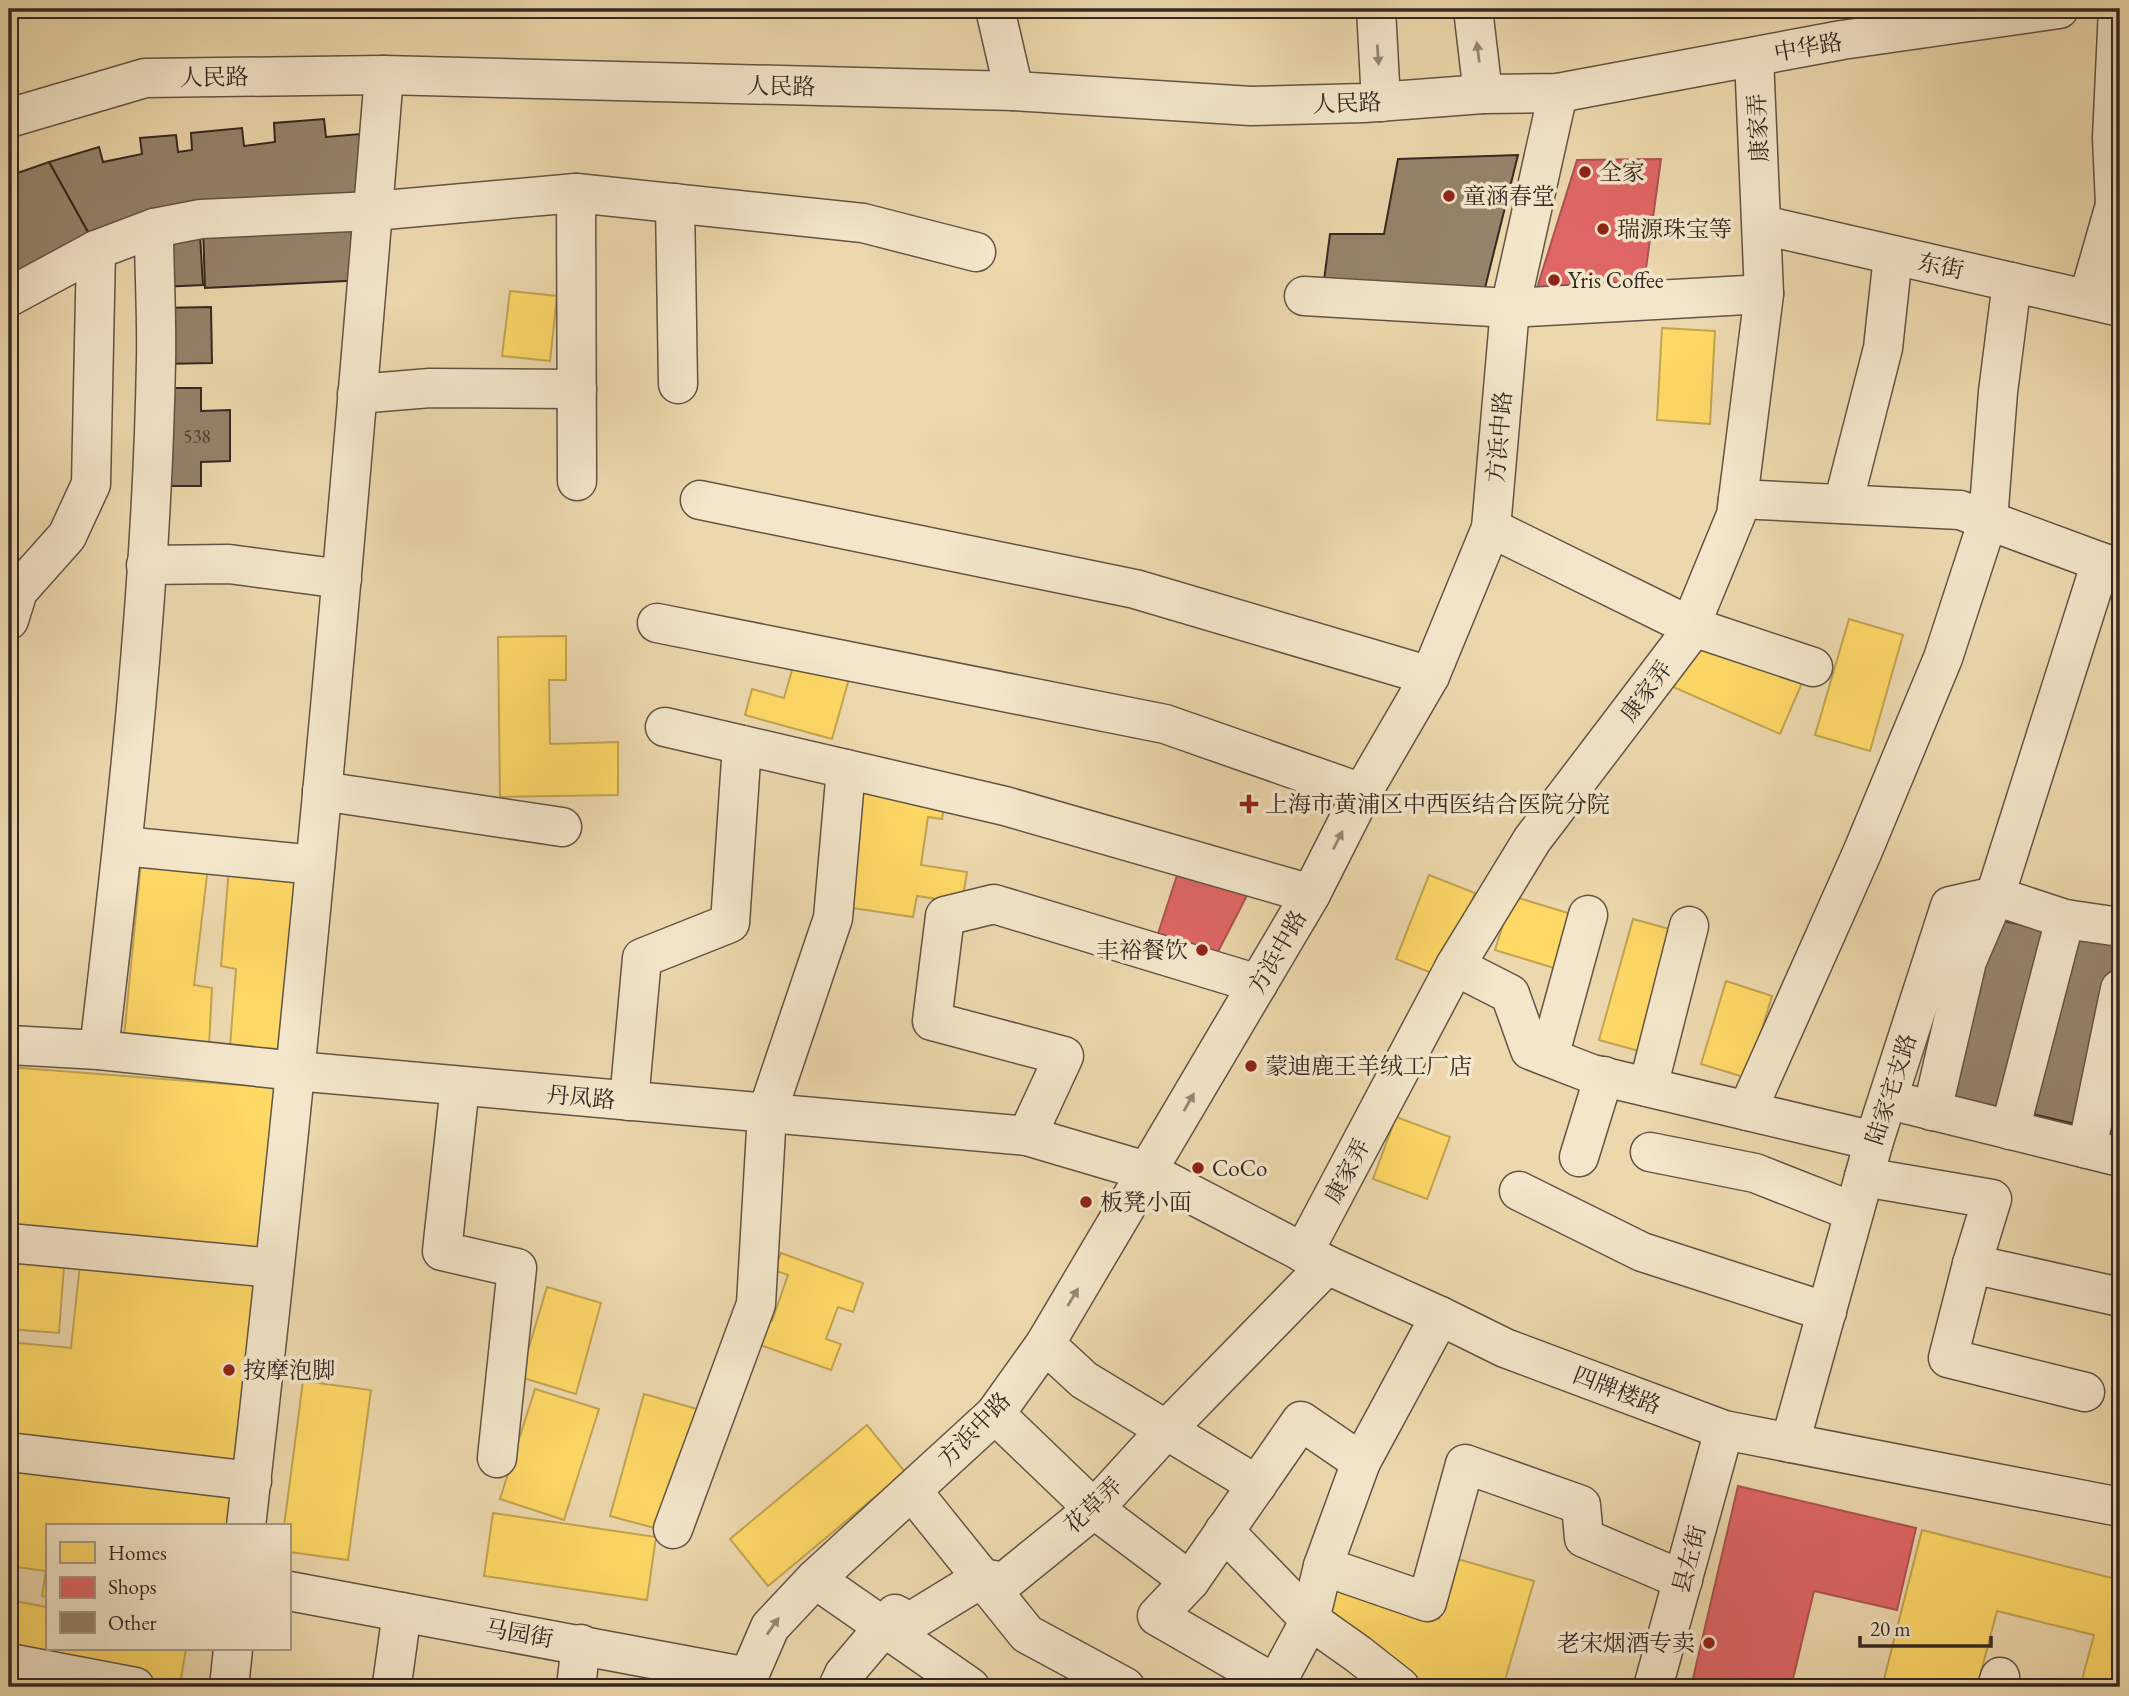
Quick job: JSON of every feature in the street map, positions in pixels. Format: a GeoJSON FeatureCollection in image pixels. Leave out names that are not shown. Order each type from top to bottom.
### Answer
{"type":"FeatureCollection","features":[{"type":"Feature","properties":{"kind":"street"},"geometry":{"type":"LineString","coordinates":[[995,9],[1014,91]]}},
{"type":"Feature","properties":{"kind":"street"},"geometry":{"type":"LineString","coordinates":[[1376,9],[1381,102]]}},
{"type":"Feature","properties":{"kind":"street"},"geometry":{"type":"LineString","coordinates":[[1473,9],[1483,94]]}},
{"type":"Feature","properties":{"kind":"street","name":"中华路"},"geometry":{"type":"LineString","coordinates":[[1558,93],[1754,57],[1841,24],[2059,9]]}},
{"type":"Feature","properties":{"kind":"street"},"geometry":{"type":"LineString","coordinates":[[2104,303],[2115,205],[2118,9]]}},
{"type":"Feature","properties":{"kind":"street","name":"康家弄"},"geometry":{"type":"LineString","coordinates":[[1315,1259],[1455,966],[1532,841],[1685,639],[1736,515],[1764,294],[1754,57]]}},
{"type":"Feature","properties":{"kind":"street"},"geometry":{"type":"LineString","coordinates":[[246,1524],[296,1071],[342,579],[384,75]]}},
{"type":"Feature","properties":{"kind":"street","name":"人民路"},"geometry":{"type":"LineString","coordinates":[[9,118],[145,78],[384,75],[1014,91],[1251,106],[1381,102],[1483,94],[1558,93]]}},
{"type":"Feature","properties":{"kind":"street","name":"方浜中路"},"geometry":{"type":"LineString","coordinates":[[746,1682],[770,1627],[815,1579],[996,1413],[1045,1344],[1311,894],[1362,793],[1430,676],[1491,528],[1510,308],[1558,93]]}},
{"type":"Feature","properties":{"kind":"street"},"geometry":{"type":"LineString","coordinates":[[576,193],[577,481]]}},
{"type":"Feature","properties":{"kind":"street"},"geometry":{"type":"LineString","coordinates":[[9,297],[96,250],[153,228],[201,219],[373,211],[576,193],[863,223],[976,253]]}},
{"type":"Feature","properties":{"kind":"street"},"geometry":{"type":"LineString","coordinates":[[675,203],[678,384]]}},
{"type":"Feature","properties":{"kind":"street","name":"东街"},"geometry":{"type":"LineString","coordinates":[[1763,225],[2104,303]]}},
{"type":"Feature","properties":{"kind":"street"},"geometry":{"type":"LineString","coordinates":[[99,1050],[123,846],[146,565],[156,358],[153,228]]}},
{"type":"Feature","properties":{"kind":"street"},"geometry":{"type":"LineString","coordinates":[[12,598],[67,536],[91,484],[96,250]]}},
{"type":"Feature","properties":{"kind":"street"},"geometry":{"type":"LineString","coordinates":[[1843,504],[1883,348],[1893,256]]}},
{"type":"Feature","properties":{"kind":"street"},"geometry":{"type":"LineString","coordinates":[[1747,1111],[1862,853],[1938,671],[1988,520],[1998,392],[2012,282]]}},
{"type":"Feature","properties":{"kind":"street"},"geometry":{"type":"LineString","coordinates":[[1304,296],[1510,308],[1764,294]]}},
{"type":"Feature","properties":{"kind":"street"},"geometry":{"type":"LineString","coordinates":[[357,394],[430,388],[577,389]]}},
{"type":"Feature","properties":{"kind":"street"},"geometry":{"type":"LineString","coordinates":[[1738,499],[1960,510],[2110,565],[1995,896],[1967,961],[1932,1111]]}},
{"type":"Feature","properties":{"kind":"street"},"geometry":{"type":"LineString","coordinates":[[700,500],[1135,589],[1430,676]]}},
{"type":"Feature","properties":{"kind":"street"},"geometry":{"type":"LineString","coordinates":[[1491,528],[1690,626],[1813,667]]}},
{"type":"Feature","properties":{"kind":"street"},"geometry":{"type":"LineString","coordinates":[[146,565],[229,564],[342,579]]}},
{"type":"Feature","properties":{"kind":"street"},"geometry":{"type":"LineString","coordinates":[[657,623],[1165,724],[1362,793]]}},
{"type":"Feature","properties":{"kind":"street"},"geometry":{"type":"LineString","coordinates":[[665,727],[1005,806],[1311,894]]}},
{"type":"Feature","properties":{"kind":"street"},"geometry":{"type":"LineString","coordinates":[[629,1101],[642,958],[730,923],[742,745]]}},
{"type":"Feature","properties":{"kind":"street"},"geometry":{"type":"LineString","coordinates":[[673,1529],[757,1304],[767,1113],[833,918],[846,769]]}},
{"type":"Feature","properties":{"kind":"street"},"geometry":{"type":"LineString","coordinates":[[322,791],[562,827]]}},
{"type":"Feature","properties":{"kind":"street"},"geometry":{"type":"LineString","coordinates":[[123,846],[315,865]]}},
{"type":"Feature","properties":{"kind":"street"},"geometry":{"type":"LineString","coordinates":[[1995,896],[2065,919],[2120,927]]}},
{"type":"Feature","properties":{"kind":"street","name":"陆家宅支路"},"geometry":{"type":"LineString","coordinates":[[1790,1443],[1864,1177],[1950,906],[1995,896]]}},
{"type":"Feature","properties":{"kind":"street"},"geometry":{"type":"LineString","coordinates":[[1027,1136],[1064,1056],[932,1021],[945,916],[995,904],[1258,984]]}},
{"type":"Feature","properties":{"kind":"street"},"geometry":{"type":"LineString","coordinates":[[1549,1057],[1588,915]]}},
{"type":"Feature","properties":{"kind":"street"},"geometry":{"type":"LineString","coordinates":[[2010,1130],[2065,919]]}},
{"type":"Feature","properties":{"kind":"street"},"geometry":{"type":"LineString","coordinates":[[1648,1087],[1689,926]]}},
{"type":"Feature","properties":{"kind":"street"},"geometry":{"type":"LineString","coordinates":[[1455,966],[1510,994],[1530,1050],[1604,1076],[1747,1111],[1864,1177]]}},
{"type":"Feature","properties":{"kind":"street"},"geometry":{"type":"LineString","coordinates":[[1887,1100],[2104,1153],[2120,989]]}},
{"type":"Feature","properties":{"kind":"street","name":"丹凤路"},"geometry":{"type":"LineString","coordinates":[[9,1045],[99,1050],[296,1071],[1027,1136],[1149,1172]]}},
{"type":"Feature","properties":{"kind":"street"},"geometry":{"type":"LineString","coordinates":[[1579,1157],[1604,1076]]}},
{"type":"Feature","properties":{"kind":"street"},"geometry":{"type":"LineString","coordinates":[[460,1086],[442,1251],[517,1268],[497,1458]]}},
{"type":"Feature","properties":{"kind":"street"},"geometry":{"type":"LineString","coordinates":[[1650,1152],[1755,1173],[1864,1177],[1993,1199],[1972,1264],[1948,1358],[2085,1392]]}},
{"type":"Feature","properties":{"kind":"street","name":"四牌楼路"},"geometry":{"type":"LineString","coordinates":[[1149,1172],[1315,1259],[1440,1315],[1505,1348],[1724,1430],[2120,1507]]}},
{"type":"Feature","properties":{"kind":"street"},"geometry":{"type":"LineString","coordinates":[[1519,1191],[1642,1252],[1827,1312]]}},
{"type":"Feature","properties":{"kind":"street"},"geometry":{"type":"LineString","coordinates":[[9,1243],[274,1268]]}},
{"type":"Feature","properties":{"kind":"street","name":"花草弄"},"geometry":{"type":"LineString","coordinates":[[884,1628],[895,1614],[910,1622],[982,1578],[1004,1582],[1094,1510],[1315,1259]]}},
{"type":"Feature","properties":{"kind":"street"},"geometry":{"type":"LineString","coordinates":[[1972,1264],[2120,1297]]}},
{"type":"Feature","properties":{"kind":"street"},"geometry":{"type":"LineString","coordinates":[[1361,1462],[1301,1421],[1190,1581],[1157,1616],[1275,1686],[1310,1620],[1323,1566],[1361,1462],[1440,1315]]}},
{"type":"Feature","properties":{"kind":"street"},"geometry":{"type":"LineString","coordinates":[[1045,1344],[1084,1380],[1257,1485]]}},
{"type":"Feature","properties":{"kind":"street"},"geometry":{"type":"LineString","coordinates":[[996,1413],[1094,1510],[1190,1581]]}},
{"type":"Feature","properties":{"kind":"street","name":"县左街"},"geometry":{"type":"LineString","coordinates":[[1653,1687],[1724,1430]]}},
{"type":"Feature","properties":{"kind":"street"},"geometry":{"type":"LineString","coordinates":[[9,1452],[251,1481]]}},
{"type":"Feature","properties":{"kind":"street"},"geometry":{"type":"LineString","coordinates":[[1323,1566],[1427,1602],[1465,1464],[1581,1505],[1584,1538],[1683,1580]]}},
{"type":"Feature","properties":{"kind":"street"},"geometry":{"type":"LineString","coordinates":[[912,1491],[1027,1634],[1125,1687]]}},
{"type":"Feature","properties":{"kind":"street"},"geometry":{"type":"LineString","coordinates":[[1224,1531],[1310,1620],[1400,1687]]}},
{"type":"Feature","properties":{"kind":"street"},"geometry":{"type":"LineString","coordinates":[[815,1579],[970,1687]]}},
{"type":"Feature","properties":{"kind":"street","name":"马园街"},"geometry":{"type":"LineString","coordinates":[[290,1591],[581,1644],[746,1682]]}},
{"type":"Feature","properties":{"kind":"street"},"geometry":{"type":"LineString","coordinates":[[395,1687],[392,1684],[402,1612]]}},
{"type":"Feature","properties":{"kind":"street"},"geometry":{"type":"LineString","coordinates":[[838,1687],[844,1674],[884,1628]]}},
{"type":"Feature","properties":{"kind":"street"},"geometry":{"type":"LineString","coordinates":[[576,1687],[581,1644]]}},
{"type":"Feature","properties":{"kind":"street"},"geometry":{"type":"LineString","coordinates":[[229,1687],[233,1650]]}},
{"type":"Feature","properties":{"kind":"street"},"geometry":{"type":"LineString","coordinates":[[9,1663],[135,1687]]}},
{"type":"Feature","properties":{"kind":"building: Homes"},"geometry":{"type":"Polygon","coordinates":[[[510,291],[557,296],[550,361],[502,356],[510,291]]]}},
{"type":"Feature","properties":{"kind":"building: Homes"},"geometry":{"type":"Polygon","coordinates":[[[1662,328],[1715,331],[1710,424],[1657,420],[1662,328]]]}},
{"type":"Feature","properties":{"kind":"building: Homes"},"geometry":{"type":"Polygon","coordinates":[[[1849,619],[1903,635],[1870,751],[1815,735],[1849,619]]]}},
{"type":"Feature","properties":{"kind":"building: Homes"},"geometry":{"type":"Polygon","coordinates":[[[1693,635],[1802,683],[1780,734],[1671,686],[1693,635]]]}},
{"type":"Feature","properties":{"kind":"building: Homes"},"geometry":{"type":"Polygon","coordinates":[[[566,636],[566,680],[549,680],[550,744],[618,742],[618,795],[500,797],[498,637],[566,636]]]}},
{"type":"Feature","properties":{"kind":"building: Homes"},"geometry":{"type":"Polygon","coordinates":[[[854,661],[832,739],[745,715],[752,689],[784,698],[792,670],[760,662],[854,661]]]}},
{"type":"Feature","properties":{"kind":"building: Homes"},"geometry":{"type":"Polygon","coordinates":[[[861,764],[949,778],[942,819],[928,817],[921,865],[967,872],[962,903],[917,896],[913,917],[839,906],[861,764]]]}},
{"type":"Feature","properties":{"kind":"building: Homes"},"geometry":{"type":"Polygon","coordinates":[[[141,862],[208,867],[194,985],[212,988],[209,1045],[124,1037],[141,862]]]}},
{"type":"Feature","properties":{"kind":"building: Homes"},"geometry":{"type":"Polygon","coordinates":[[[229,868],[302,875],[279,1049],[230,1047],[236,969],[221,966],[229,868]]]}},
{"type":"Feature","properties":{"kind":"building: Homes"},"geometry":{"type":"Polygon","coordinates":[[[1429,875],[1475,893],[1442,977],[1396,959],[1429,875]]]}},
{"type":"Feature","properties":{"kind":"building: Homes"},"geometry":{"type":"Polygon","coordinates":[[[1512,896],[1571,914],[1554,968],[1495,950],[1512,896]]]}},
{"type":"Feature","properties":{"kind":"building: Homes"},"geometry":{"type":"Polygon","coordinates":[[[1633,919],[1684,933],[1650,1054],[1599,1040],[1633,919]]]}},
{"type":"Feature","properties":{"kind":"building: Homes"},"geometry":{"type":"Polygon","coordinates":[[[1726,981],[1772,996],[1747,1078],[1701,1064],[1726,981]]]}},
{"type":"Feature","properties":{"kind":"building: Homes"},"geometry":{"type":"Polygon","coordinates":[[[9,1067],[278,1088],[265,1251],[9,1231],[9,1067]]]}},
{"type":"Feature","properties":{"kind":"building: Homes"},"geometry":{"type":"Polygon","coordinates":[[[1396,1117],[1450,1137],[1427,1199],[1373,1179],[1396,1117]]]}},
{"type":"Feature","properties":{"kind":"building: Homes"},"geometry":{"type":"Polygon","coordinates":[[[781,1253],[863,1283],[853,1312],[838,1307],[826,1339],[841,1344],[831,1370],[749,1341],[758,1315],[772,1321],[788,1275],[774,1270],[781,1253]]]}},
{"type":"Feature","properties":{"kind":"building: Homes"},"geometry":{"type":"Polygon","coordinates":[[[9,1262],[64,1266],[59,1333],[9,1329],[9,1262]]]}},
{"type":"Feature","properties":{"kind":"building: Homes"},"geometry":{"type":"Polygon","coordinates":[[[80,1264],[256,1283],[237,1466],[9,1442],[9,1342],[71,1348],[80,1264]]]}},
{"type":"Feature","properties":{"kind":"building: Homes"},"geometry":{"type":"Polygon","coordinates":[[[547,1287],[601,1303],[576,1394],[520,1377],[547,1287]]]}},
{"type":"Feature","properties":{"kind":"building: Homes"},"geometry":{"type":"Polygon","coordinates":[[[303,1381],[371,1390],[348,1560],[290,1552],[290,1524],[284,1524],[303,1381]]]}},
{"type":"Feature","properties":{"kind":"building: Homes"},"geometry":{"type":"Polygon","coordinates":[[[535,1389],[599,1409],[564,1520],[500,1499],[535,1389]]]}},
{"type":"Feature","properties":{"kind":"building: Homes"},"geometry":{"type":"Polygon","coordinates":[[[644,1394],[697,1409],[662,1530],[610,1516],[644,1394]]]}},
{"type":"Feature","properties":{"kind":"building: Homes"},"geometry":{"type":"Polygon","coordinates":[[[867,1425],[905,1472],[768,1586],[730,1539],[867,1425]]]}},
{"type":"Feature","properties":{"kind":"building: Homes"},"geometry":{"type":"Polygon","coordinates":[[[9,1462],[242,1492],[237,1524],[46,1524],[46,1571],[9,1566],[9,1462]]]}},
{"type":"Feature","properties":{"kind":"building: Homes"},"geometry":{"type":"Polygon","coordinates":[[[493,1513],[656,1537],[647,1600],[484,1576],[493,1513]]]}},
{"type":"Feature","properties":{"kind":"building: Homes"},"geometry":{"type":"Polygon","coordinates":[[[1922,1530],[2120,1580],[2120,1687],[2080,1687],[2094,1635],[1997,1611],[1977,1687],[1882,1687],[1922,1530]]]}},
{"type":"Feature","properties":{"kind":"building: Homes"},"geometry":{"type":"Polygon","coordinates":[[[1454,1558],[1534,1581],[1503,1687],[1423,1687],[1324,1618],[1337,1583],[1439,1619],[1454,1558]]]}},
{"type":"Feature","properties":{"kind":"building: Homes"},"geometry":{"type":"Polygon","coordinates":[[[46,1571],[46,1597],[42,1596],[46,1571]]]}},
{"type":"Feature","properties":{"kind":"building: Homes"},"geometry":{"type":"Polygon","coordinates":[[[9,1600],[46,1607],[46,1650],[186,1650],[180,1684],[9,1655],[9,1600]]]}},
{"type":"Feature","properties":{"kind":"building: Shops","name":"瑞源珠宝等"},"geometry":{"type":"Polygon","coordinates":[[[1661,159],[1642,298],[1533,301],[1577,160],[1661,159]]]}},
{"type":"Feature","properties":{"kind":"building: Shops"},"geometry":{"type":"Polygon","coordinates":[[[1183,857],[1256,878],[1209,969],[1152,952],[1183,857]]]}},
{"type":"Feature","properties":{"kind":"building: Shops"},"geometry":{"type":"Polygon","coordinates":[[[1738,1486],[1916,1528],[1897,1610],[1814,1591],[1791,1687],[1691,1687],[1738,1486]]]}},
{"type":"Feature","properties":{"kind":"building: Other"},"geometry":{"type":"Polygon","coordinates":[[[324,119],[326,137],[360,134],[366,196],[94,243],[49,162],[99,147],[103,162],[142,154],[140,138],[176,135],[178,152],[192,150],[191,133],[242,128],[244,146],[275,142],[274,123],[324,119]]]}},
{"type":"Feature","properties":{"kind":"building: Other","name":"童涵春堂"},"geometry":{"type":"Polygon","coordinates":[[[1518,155],[1483,296],[1323,288],[1330,234],[1384,234],[1398,159],[1518,155]]]}},
{"type":"Feature","properties":{"kind":"building: Other"},"geometry":{"type":"Polygon","coordinates":[[[49,162],[94,243],[13,278],[9,271],[9,176],[49,162]]]}},
{"type":"Feature","properties":{"kind":"building: Other"},"geometry":{"type":"Polygon","coordinates":[[[363,220],[366,280],[205,288],[203,227],[363,220]]]}},
{"type":"Feature","properties":{"kind":"building: Other"},"geometry":{"type":"Polygon","coordinates":[[[200,235],[203,285],[161,287],[158,237],[200,235]]]}},
{"type":"Feature","properties":{"kind":"building: Other"},"geometry":{"type":"Polygon","coordinates":[[[211,307],[212,363],[160,364],[159,308],[211,307]]]}},
{"type":"Feature","properties":{"kind":"building: Other"},"geometry":{"type":"Polygon","coordinates":[[[163,388],[201,388],[201,411],[230,410],[230,461],[201,462],[201,486],[164,486],[163,388]]]}},
{"type":"Feature","properties":{"kind":"building: Other"},"geometry":{"type":"Polygon","coordinates":[[[1995,919],[2049,931],[2006,1111],[1953,1098],[1995,919]]]}},
{"type":"Feature","properties":{"kind":"building: Other"},"geometry":{"type":"Polygon","coordinates":[[[2063,930],[2120,943],[2120,972],[2083,1126],[2020,1111],[2063,930]]]}},
{"type":"Feature","properties":{"kind":"place","name":"全家"},"geometry":{"type":"Point","coordinates":[1585,172]}},
{"type":"Feature","properties":{"kind":"place","name":"童涵春堂"},"geometry":{"type":"Point","coordinates":[1449,196]}},
{"type":"Feature","properties":{"kind":"place","name":"瑞源珠宝等"},"geometry":{"type":"Point","coordinates":[1603,229]}},
{"type":"Feature","properties":{"kind":"place","name":"Yris Coffee"},"geometry":{"type":"Point","coordinates":[1554,280]}},
{"type":"Feature","properties":{"kind":"place","name":"上海市黄浦区中西医结合医院分院"},"geometry":{"type":"Point","coordinates":[1249,804]}},
{"type":"Feature","properties":{"kind":"place","name":"丰裕餐饮"},"geometry":{"type":"Point","coordinates":[1202,950]}},
{"type":"Feature","properties":{"kind":"place","name":"蒙迪鹿王羊绒工厂店"},"geometry":{"type":"Point","coordinates":[1251,1066]}},
{"type":"Feature","properties":{"kind":"place","name":"CoCo"},"geometry":{"type":"Point","coordinates":[1198,1168]}},
{"type":"Feature","properties":{"kind":"place","name":"板凳小面"},"geometry":{"type":"Point","coordinates":[1086,1202]}},
{"type":"Feature","properties":{"kind":"place","name":"按摩泡脚"},"geometry":{"type":"Point","coordinates":[229,1370]}},
{"type":"Feature","properties":{"kind":"place","name":"老宋烟酒专卖"},"geometry":{"type":"Point","coordinates":[1709,1643]}}]}
